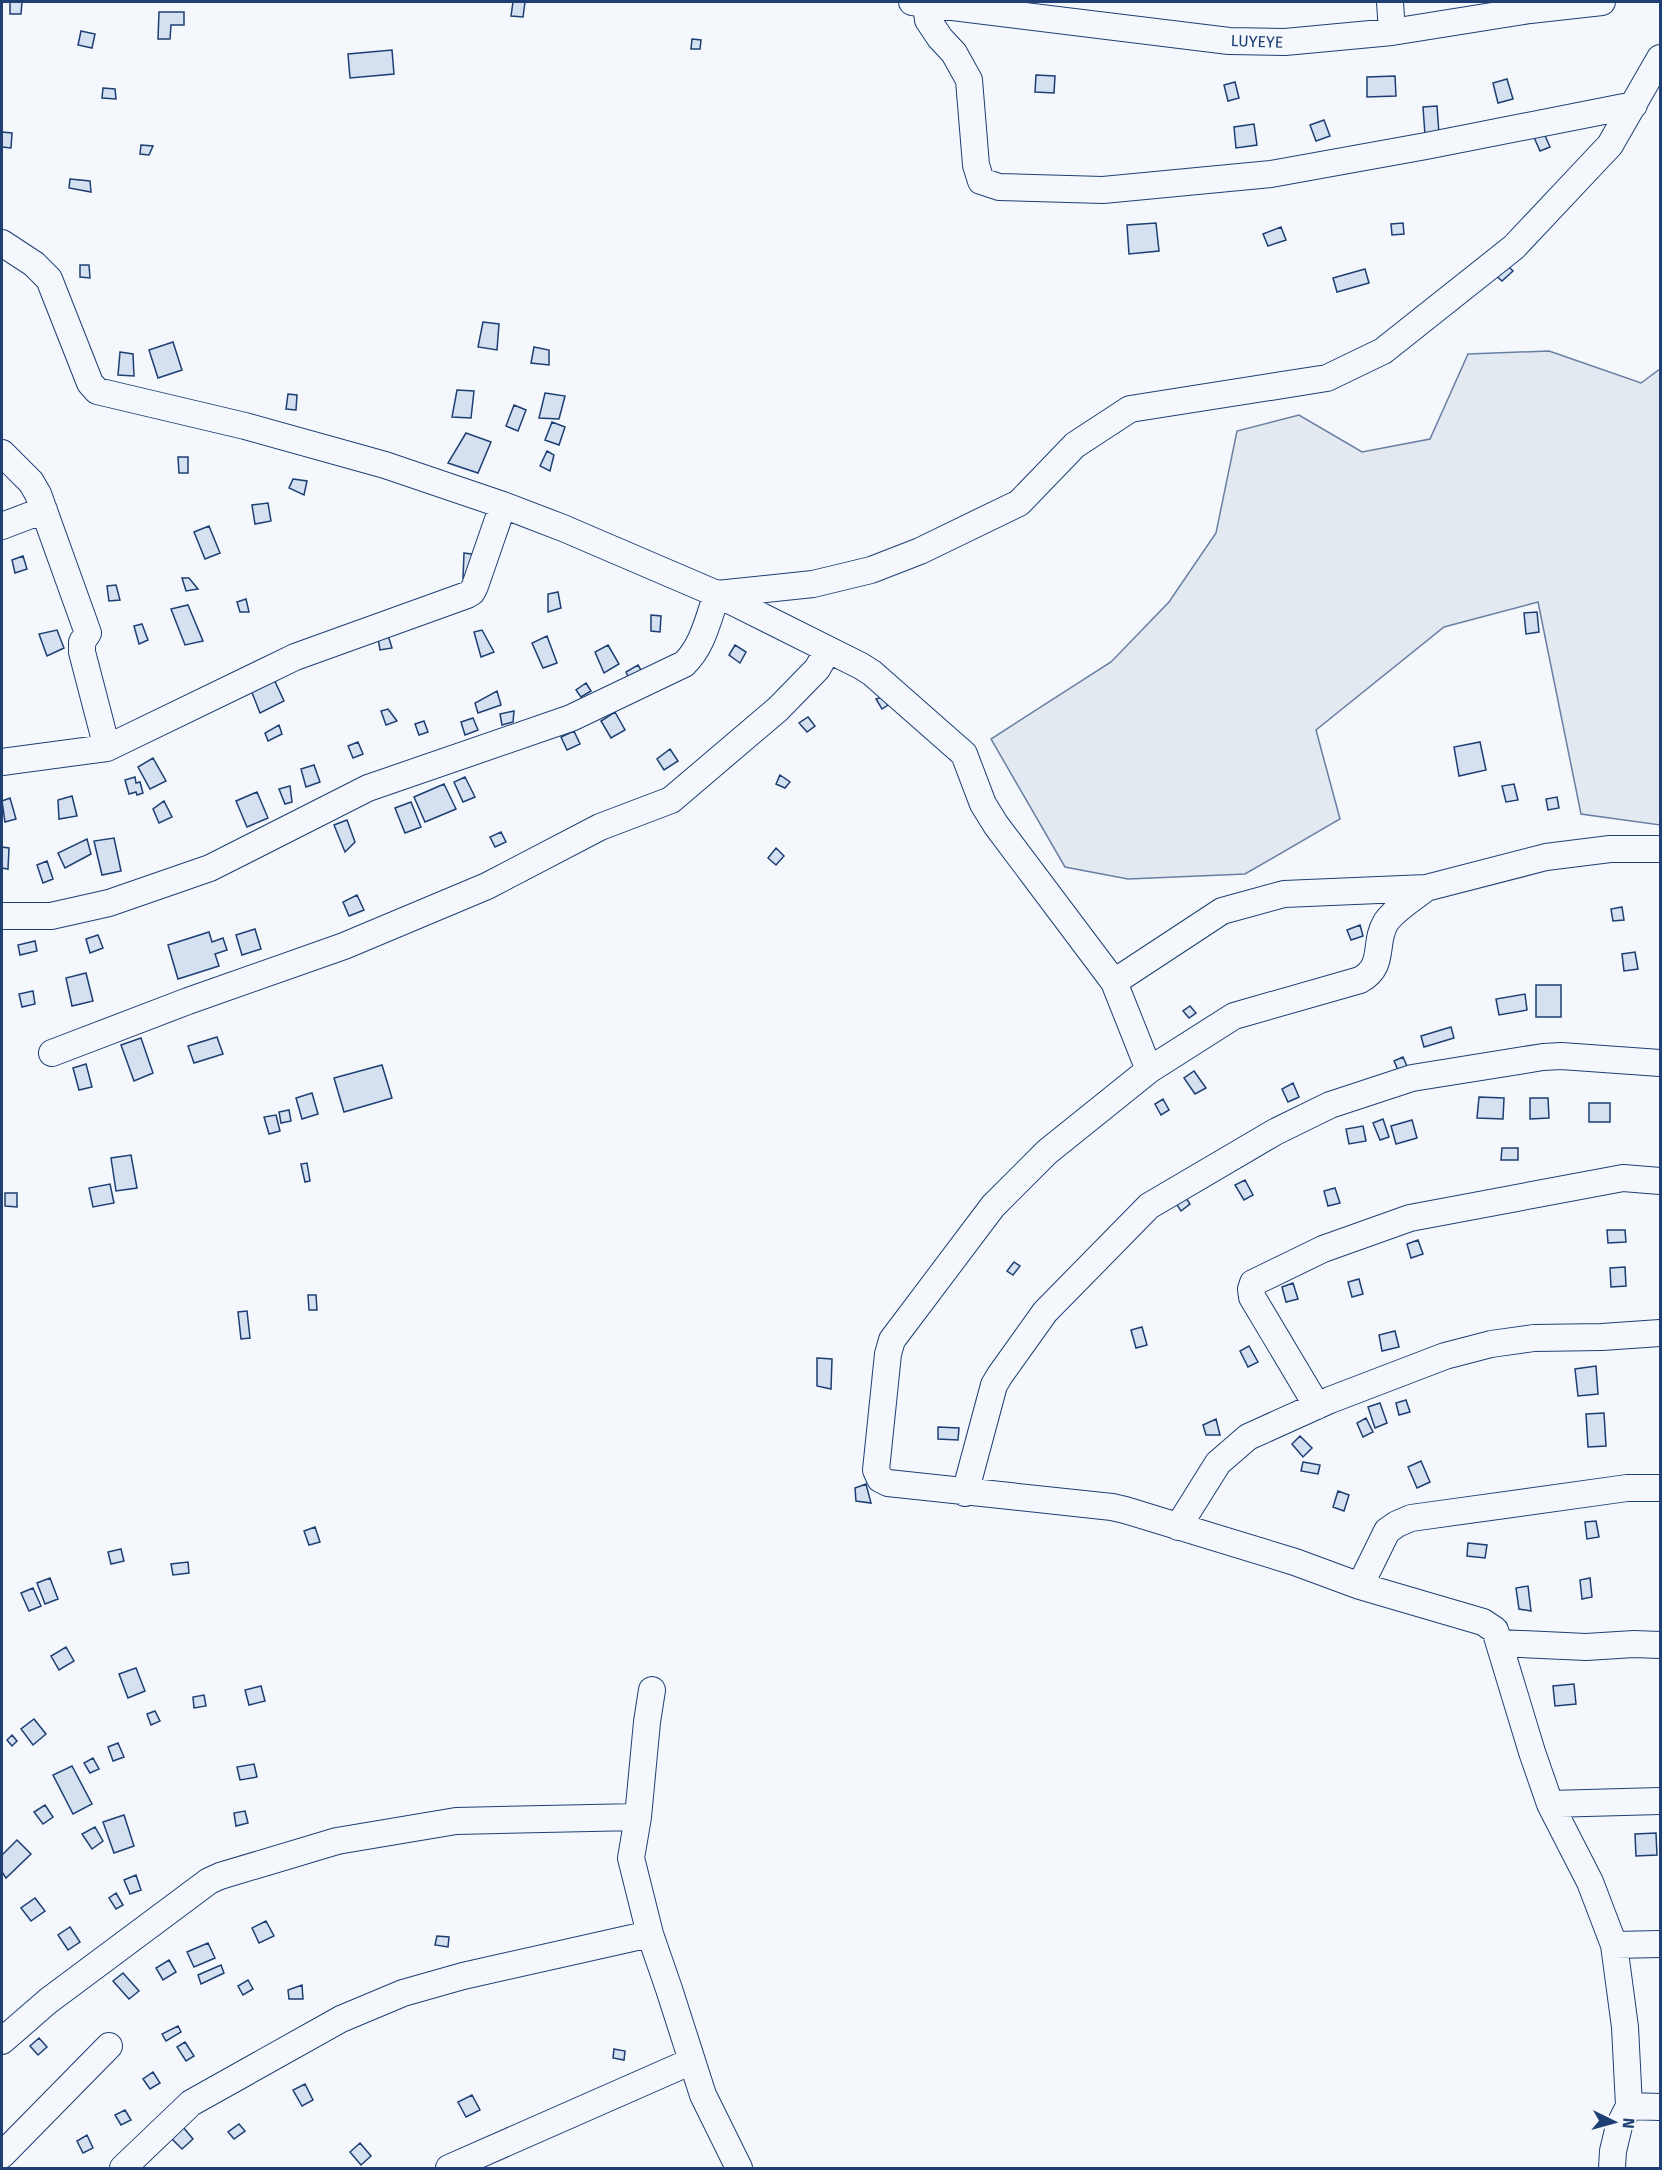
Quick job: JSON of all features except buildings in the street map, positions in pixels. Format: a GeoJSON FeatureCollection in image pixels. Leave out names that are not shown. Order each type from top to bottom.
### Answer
{"type":"FeatureCollection","features":[{"type":"Feature","properties":{"kind":"street"},"geometry":{"type":"LineString","coordinates":[[917,2],[940,39],[954,53],[969,80],[976,165],[981,181],[999,187],[1103,190],[1296,171],[1634,105]]}},
{"type":"Feature","properties":{"kind":"street","name":"LUYEYE"},"geometry":{"type":"LineString","coordinates":[[917,2],[1229,41],[1285,42],[1392,32],[1530,6],[1602,2]]}},
{"type":"Feature","properties":{"kind":"street"},"geometry":{"type":"LineString","coordinates":[[1390,2],[1392,32]]}},
{"type":"Feature","properties":{"kind":"street"},"geometry":{"type":"LineString","coordinates":[[717,594],[813,584],[871,570],[920,551],[1019,503],[1075,445],[1130,409],[1327,378],[1383,351],[1514,247],[1610,145],[1660,58]]}},
{"type":"Feature","properties":{"kind":"street"},"geometry":{"type":"LineString","coordinates":[[2,243],[34,264],[49,279],[90,383],[97,391],[245,426],[385,465],[503,505],[563,528],[717,594],[872,673],[964,754],[983,804],[996,825],[1114,982],[1149,1070]]}},
{"type":"Feature","properties":{"kind":"street"},"geometry":{"type":"LineString","coordinates":[[2,453],[31,482],[38,494],[88,633],[82,642],[82,652],[107,748]]}},
{"type":"Feature","properties":{"kind":"street"},"geometry":{"type":"LineString","coordinates":[[2,762],[107,748],[295,657],[472,592],[503,505]]}},
{"type":"Feature","properties":{"kind":"street"},"geometry":{"type":"LineString","coordinates":[[2,526],[44,510]]}},
{"type":"Feature","properties":{"kind":"street"},"geometry":{"type":"LineString","coordinates":[[2,916],[51,916],[109,903],[222,862],[368,788],[571,718],[684,664],[694,655],[700,644],[717,594]]}},
{"type":"Feature","properties":{"kind":"street"},"geometry":{"type":"LineString","coordinates":[[52,1053],[355,941],[487,886],[600,827],[670,800],[778,709],[817,669],[828,650]]}},
{"type":"Feature","properties":{"kind":"street"},"geometry":{"type":"LineString","coordinates":[[1114,982],[1222,911],[1294,892],[1426,888],[1546,857],[1611,849],[1660,849]]}},
{"type":"Feature","properties":{"kind":"street"},"geometry":{"type":"LineString","coordinates":[[1426,888],[1387,920],[1375,968],[1370,974],[1360,980],[1234,1016],[1149,1070],[1047,1152],[993,1206],[892,1340],[888,1354],[876,1470],[880,1479],[888,1483],[1112,1507],[1295,1562],[1360,1586],[1483,1622],[1495,1630],[1550,1804],[1590,1882],[1614,1945],[1625,2027],[1629,2106],[1619,2126],[1613,2151],[1612,2169]]}},
{"type":"Feature","properties":{"kind":"street"},"geometry":{"type":"LineString","coordinates":[[965,1493],[994,1385],[1000,1375],[1045,1312],[1149,1206],[1275,1132],[1330,1106],[1398,1082],[1544,1057],[1561,1056],[1660,1063]]}},
{"type":"Feature","properties":{"kind":"street"},"geometry":{"type":"LineString","coordinates":[[1317,1406],[1252,1297],[1253,1282],[1323,1249],[1410,1218],[1623,1179],[1660,1181]]}},
{"type":"Feature","properties":{"kind":"street"},"geometry":{"type":"LineString","coordinates":[[1178,1527],[1218,1463],[1248,1437],[1317,1406],[1445,1356],[1491,1344],[1534,1338],[1660,1333]]}},
{"type":"Feature","properties":{"kind":"street"},"geometry":{"type":"LineString","coordinates":[[1360,1586],[1387,1531],[1412,1518],[1627,1488],[1660,1488]]}},
{"type":"Feature","properties":{"kind":"street"},"geometry":{"type":"LineString","coordinates":[[1500,1642],[1586,1647],[1660,1645]]}},
{"type":"Feature","properties":{"kind":"street"},"geometry":{"type":"LineString","coordinates":[[652,1690],[638,1817],[631,1858],[650,1934],[703,2095],[739,2169]]}},
{"type":"Feature","properties":{"kind":"street"},"geometry":{"type":"LineString","coordinates":[[1550,1804],[1660,1801]]}},
{"type":"Feature","properties":{"kind":"street"},"geometry":{"type":"LineString","coordinates":[[2,2041],[48,2001],[209,1881],[220,1876],[337,1841],[456,1821],[638,1817]]}},
{"type":"Feature","properties":{"kind":"street"},"geometry":{"type":"LineString","coordinates":[[123,2169],[191,2103],[341,2019],[403,1993],[437,1983],[650,1934]]}},
{"type":"Feature","properties":{"kind":"street"},"geometry":{"type":"LineString","coordinates":[[1614,1945],[1660,1944]]}},
{"type":"Feature","properties":{"kind":"street"},"geometry":{"type":"LineString","coordinates":[[2,2155],[109,2046]]}},
{"type":"Feature","properties":{"kind":"street"},"geometry":{"type":"LineString","coordinates":[[449,2169],[692,2061]]}},
{"type":"Feature","properties":{"kind":"street"},"geometry":{"type":"LineString","coordinates":[[1629,2106],[1660,2107]]}},
{"type":"Feature","properties":{"kind":"shaded area"},"geometry":{"type":"Polygon","coordinates":[[[1549,351],[1641,383],[1660,369],[1660,825],[1581,814],[1538,602],[1444,627],[1316,730],[1340,819],[1245,874],[1128,879],[1065,867],[991,739],[1111,662],[1169,602],[1216,533],[1237,431],[1299,415],[1362,452],[1430,439],[1468,354],[1549,351]]]}}]}
